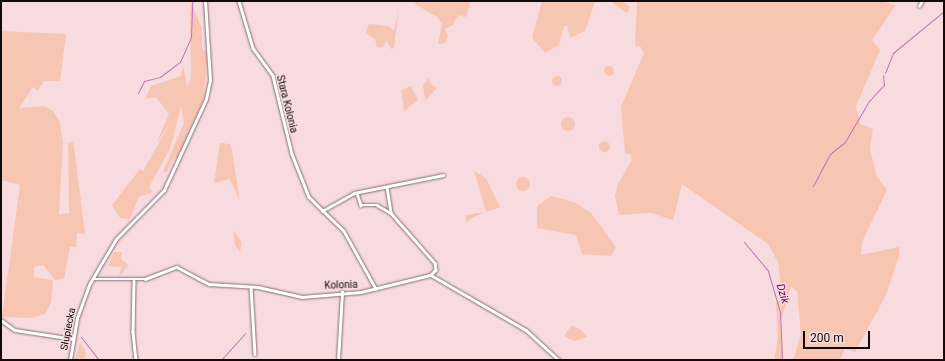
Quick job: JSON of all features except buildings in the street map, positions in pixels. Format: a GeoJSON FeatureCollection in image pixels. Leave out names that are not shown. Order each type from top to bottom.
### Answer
{"type":"FeatureCollection","features":[{"type":"Feature","properties":{"kind":"main road","name":"Słupiecka"},"geometry":{"type":"LineString","coordinates":[[70,360],[82,301],[93,279],[116,239],[164,190],[205,104],[210,80],[205,1]]}},
{"type":"Feature","properties":{"kind":"street","name":"Stara Kolonia"},"geometry":{"type":"LineString","coordinates":[[239,1],[253,48],[273,76],[300,176],[311,200],[344,231],[376,289]]}},
{"type":"Feature","properties":{"kind":"street"},"geometry":{"type":"LineString","coordinates":[[919,6],[922,1]]}},
{"type":"Feature","properties":{"kind":"street"},"geometry":{"type":"LineString","coordinates":[[322,211],[357,193],[443,175]]}},
{"type":"Feature","properties":{"kind":"street"},"geometry":{"type":"LineString","coordinates":[[387,187],[391,213]]}},
{"type":"Feature","properties":{"kind":"street"},"geometry":{"type":"LineString","coordinates":[[357,193],[361,204],[377,205],[391,213],[433,259],[436,270],[431,275],[526,330],[559,360]]}},
{"type":"Feature","properties":{"kind":"street","name":"Kolonia"},"geometry":{"type":"LineString","coordinates":[[134,281],[177,267],[209,284],[251,287],[302,297],[376,289],[431,275]]}},
{"type":"Feature","properties":{"kind":"street"},"geometry":{"type":"LineString","coordinates":[[93,279],[134,281],[132,332],[136,360]]}},
{"type":"Feature","properties":{"kind":"street"},"geometry":{"type":"LineString","coordinates":[[251,287],[255,354]]}},
{"type":"Feature","properties":{"kind":"street"},"geometry":{"type":"LineString","coordinates":[[338,360],[342,292]]}},
{"type":"Feature","properties":{"kind":"street"},"geometry":{"type":"LineString","coordinates":[[1,320],[15,330],[74,339]]}},
{"type":"Feature","properties":{"kind":"shaded area"},"geometry":{"type":"Polygon","coordinates":[[[190,1],[202,28],[202,48],[207,54],[204,98],[177,160],[175,156],[167,172],[163,172],[184,123],[181,107],[170,149],[149,187],[153,192],[139,197],[130,219],[120,218],[112,205],[140,169],[143,171],[169,125],[156,144],[169,114],[156,97],[145,99],[151,86],[181,76],[183,64],[187,86],[191,79],[190,1]]]}},
{"type":"Feature","properties":{"kind":"shaded area"},"geometry":{"type":"Polygon","coordinates":[[[416,1],[471,1],[466,17],[458,15],[453,25],[445,29],[448,36],[445,43],[438,44],[442,24],[437,17],[415,4],[416,1]]]}},
{"type":"Feature","properties":{"kind":"shaded area"},"geometry":{"type":"Polygon","coordinates":[[[542,1],[595,1],[585,31],[570,38],[567,26],[564,26],[559,45],[545,53],[532,38],[542,1]]]}},
{"type":"Feature","properties":{"kind":"shaded area"},"geometry":{"type":"Polygon","coordinates":[[[610,1],[622,1],[630,7],[627,13],[610,1]]]}},
{"type":"Feature","properties":{"kind":"shaded area"},"geometry":{"type":"Polygon","coordinates":[[[637,1],[880,1],[896,5],[872,40],[880,50],[856,106],[860,124],[873,129],[870,149],[877,177],[887,190],[862,242],[861,255],[899,247],[899,256],[886,295],[855,352],[845,348],[840,360],[793,360],[801,334],[797,292],[791,286],[781,321],[783,360],[774,360],[778,338],[776,303],[782,299],[778,262],[768,244],[682,184],[673,220],[651,213],[619,215],[615,196],[618,184],[632,160],[631,155],[625,153],[621,107],[644,53],[640,46],[635,46],[637,1]]]}},
{"type":"Feature","properties":{"kind":"shaded area"},"geometry":{"type":"Polygon","coordinates":[[[399,7],[394,48],[391,49],[386,40],[384,47],[377,48],[375,39],[366,33],[369,24],[388,26],[394,31],[399,7]]]}},
{"type":"Feature","properties":{"kind":"shaded area"},"geometry":{"type":"Polygon","coordinates":[[[1,31],[66,34],[60,81],[44,81],[38,90],[33,87],[19,108],[45,106],[53,111],[60,122],[63,143],[59,214],[69,213],[68,143],[72,141],[74,145],[85,234],[77,233],[76,247],[70,247],[64,279],[55,280],[43,265],[34,267],[34,277],[52,280],[53,284],[51,303],[45,314],[31,318],[2,317],[20,185],[1,180],[1,31]]]}},
{"type":"Feature","properties":{"kind":"shaded area"},"geometry":{"type":"Polygon","coordinates":[[[607,66],[611,66],[613,67],[613,75],[607,76],[604,73],[604,69],[607,66]]]}},
{"type":"Feature","properties":{"kind":"shaded area"},"geometry":{"type":"Polygon","coordinates":[[[555,76],[559,76],[561,77],[561,85],[555,86],[552,83],[552,79],[555,76]]]}},
{"type":"Feature","properties":{"kind":"shaded area"},"geometry":{"type":"Polygon","coordinates":[[[429,78],[431,84],[437,88],[425,101],[423,85],[429,78]]]}},
{"type":"Feature","properties":{"kind":"shaded area"},"geometry":{"type":"Polygon","coordinates":[[[411,86],[418,100],[404,111],[401,90],[411,86]]]}},
{"type":"Feature","properties":{"kind":"shaded area"},"geometry":{"type":"Polygon","coordinates":[[[565,117],[571,117],[575,121],[575,127],[571,131],[565,131],[561,127],[561,121],[565,117]]]}},
{"type":"Feature","properties":{"kind":"shaded area"},"geometry":{"type":"Polygon","coordinates":[[[604,140],[608,142],[610,146],[608,150],[604,152],[600,150],[598,146],[600,142],[604,140]]]}},
{"type":"Feature","properties":{"kind":"shaded area"},"geometry":{"type":"Polygon","coordinates":[[[220,143],[230,144],[240,202],[230,179],[214,183],[220,143]]]}},
{"type":"Feature","properties":{"kind":"shaded area"},"geometry":{"type":"Polygon","coordinates":[[[474,171],[486,178],[500,207],[486,212],[474,171]]]}},
{"type":"Feature","properties":{"kind":"shaded area"},"geometry":{"type":"Polygon","coordinates":[[[520,177],[526,177],[530,181],[530,187],[526,191],[520,191],[516,187],[516,181],[520,177]]]}},
{"type":"Feature","properties":{"kind":"shaded area"},"geometry":{"type":"Polygon","coordinates":[[[551,196],[574,202],[591,213],[616,247],[611,256],[582,254],[576,235],[537,228],[537,206],[551,196]]]}},
{"type":"Feature","properties":{"kind":"shaded area"},"geometry":{"type":"Polygon","coordinates":[[[485,212],[470,219],[467,223],[465,215],[485,212]]]}},
{"type":"Feature","properties":{"kind":"shaded area"},"geometry":{"type":"Polygon","coordinates":[[[233,230],[242,242],[240,252],[235,245],[233,230]]]}},
{"type":"Feature","properties":{"kind":"shaded area"},"geometry":{"type":"Polygon","coordinates":[[[114,252],[122,252],[121,259],[129,265],[119,277],[121,267],[108,266],[114,252]]]}},
{"type":"Feature","properties":{"kind":"shaded area"},"geometry":{"type":"Polygon","coordinates":[[[572,325],[581,330],[587,337],[574,341],[564,336],[572,325]]]}},
{"type":"Feature","properties":{"kind":"shaded area"},"geometry":{"type":"Polygon","coordinates":[[[80,342],[86,353],[85,360],[75,360],[80,342]]]}},
{"type":"Feature","properties":{"kind":"waterway"},"geometry":{"type":"LineString","coordinates":[[138,93],[144,81],[160,77],[180,62],[191,37],[192,1]]}},
{"type":"Feature","properties":{"kind":"waterway"},"geometry":{"type":"LineString","coordinates":[[885,73],[893,53],[944,11]]}},
{"type":"Feature","properties":{"kind":"waterway"},"geometry":{"type":"LineString","coordinates":[[813,186],[830,154],[845,142],[869,101],[884,85],[883,75]]}},
{"type":"Feature","properties":{"kind":"waterway","name":"Dzik"},"geometry":{"type":"LineString","coordinates":[[744,242],[768,271],[780,312],[782,360]]}},
{"type":"Feature","properties":{"kind":"waterway"},"geometry":{"type":"LineString","coordinates":[[221,360],[245,333]]}},
{"type":"Feature","properties":{"kind":"waterway"},"geometry":{"type":"LineString","coordinates":[[81,337],[99,360]]}}]}
